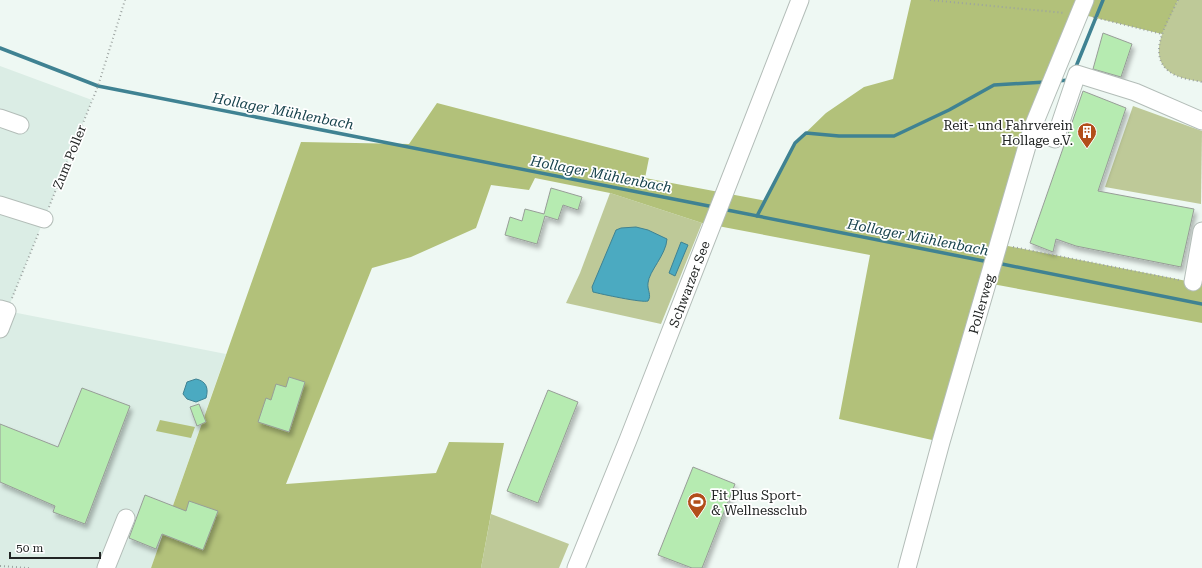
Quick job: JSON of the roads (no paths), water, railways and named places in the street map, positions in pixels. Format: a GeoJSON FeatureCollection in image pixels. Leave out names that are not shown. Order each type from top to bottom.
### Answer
{"type":"FeatureCollection","features":[{"type":"Feature","properties":{"kind":"street","name":"Schwarzer See"},"geometry":{"type":"LineString","coordinates":[[576,568],[800,0]]}},
{"type":"Feature","properties":{"kind":"street","name":"Pollerweg"},"geometry":{"type":"LineString","coordinates":[[907,568],[941,442],[1032,129],[1082,7]]}},
{"type":"Feature","properties":{"kind":"street"},"geometry":{"type":"LineString","coordinates":[[1032,129],[1055,140],[1077,74],[1135,92],[1202,121]]}},
{"type":"Feature","properties":{"kind":"street"},"geometry":{"type":"LineString","coordinates":[[0,118],[20,125]]}},
{"type":"Feature","properties":{"kind":"street"},"geometry":{"type":"LineString","coordinates":[[0,205],[44,219]]}},
{"type":"Feature","properties":{"kind":"street"},"geometry":{"type":"LineString","coordinates":[[1192,282],[1202,231]]}},
{"type":"Feature","properties":{"kind":"street"},"geometry":{"type":"LineString","coordinates":[[0,329],[4,310]]}},
{"type":"Feature","properties":{"kind":"street"},"geometry":{"type":"LineString","coordinates":[[106,568],[126,518]]}},
{"type":"Feature","properties":{"kind":"water"},"geometry":{"type":"Polygon","coordinates":[[[636,227],[648,230],[667,239],[664,251],[649,278],[648,286],[650,297],[648,301],[630,300],[593,292],[592,287],[616,230],[621,228],[636,227]]]}},
{"type":"Feature","properties":{"kind":"water"},"geometry":{"type":"Polygon","coordinates":[[[681,242],[688,245],[675,276],[669,273],[681,242]]]}},
{"type":"Feature","properties":{"kind":"water"},"geometry":{"type":"Polygon","coordinates":[[[196,379],[204,383],[207,391],[206,398],[196,402],[187,399],[183,394],[187,382],[196,379]]]}},
{"type":"Feature","properties":{"kind":"waterway"},"geometry":{"type":"LineString","coordinates":[[1075,69],[1103,0]]}},
{"type":"Feature","properties":{"kind":"waterway","name":"Hollager Mühlenbach"},"geometry":{"type":"LineString","coordinates":[[0,48],[98,86],[714,207]]}},
{"type":"Feature","properties":{"kind":"waterway"},"geometry":{"type":"LineString","coordinates":[[1056,81],[1070,80]]}},
{"type":"Feature","properties":{"kind":"waterway"},"geometry":{"type":"LineString","coordinates":[[757,216],[795,143],[806,133],[839,136],[894,136],[949,110],[994,85],[1046,82]]}},
{"type":"Feature","properties":{"kind":"waterway","name":"Hollager Mühlenbach"},"geometry":{"type":"LineString","coordinates":[[722,209],[989,262]]}},
{"type":"Feature","properties":{"kind":"waterway","name":"Hollager Mühlenbach"},"geometry":{"type":"LineString","coordinates":[[997,263],[1202,304]]}},
{"type":"Feature","properties":{"kind":"place","name":"Reit- und Fahrverein Hollage e.V."},"geometry":{"type":"Point","coordinates":[1087,149]}},
{"type":"Feature","properties":{"kind":"place","name":"Fit Plus Sport- & Wellnessclub"},"geometry":{"type":"Point","coordinates":[697,519]}}]}
